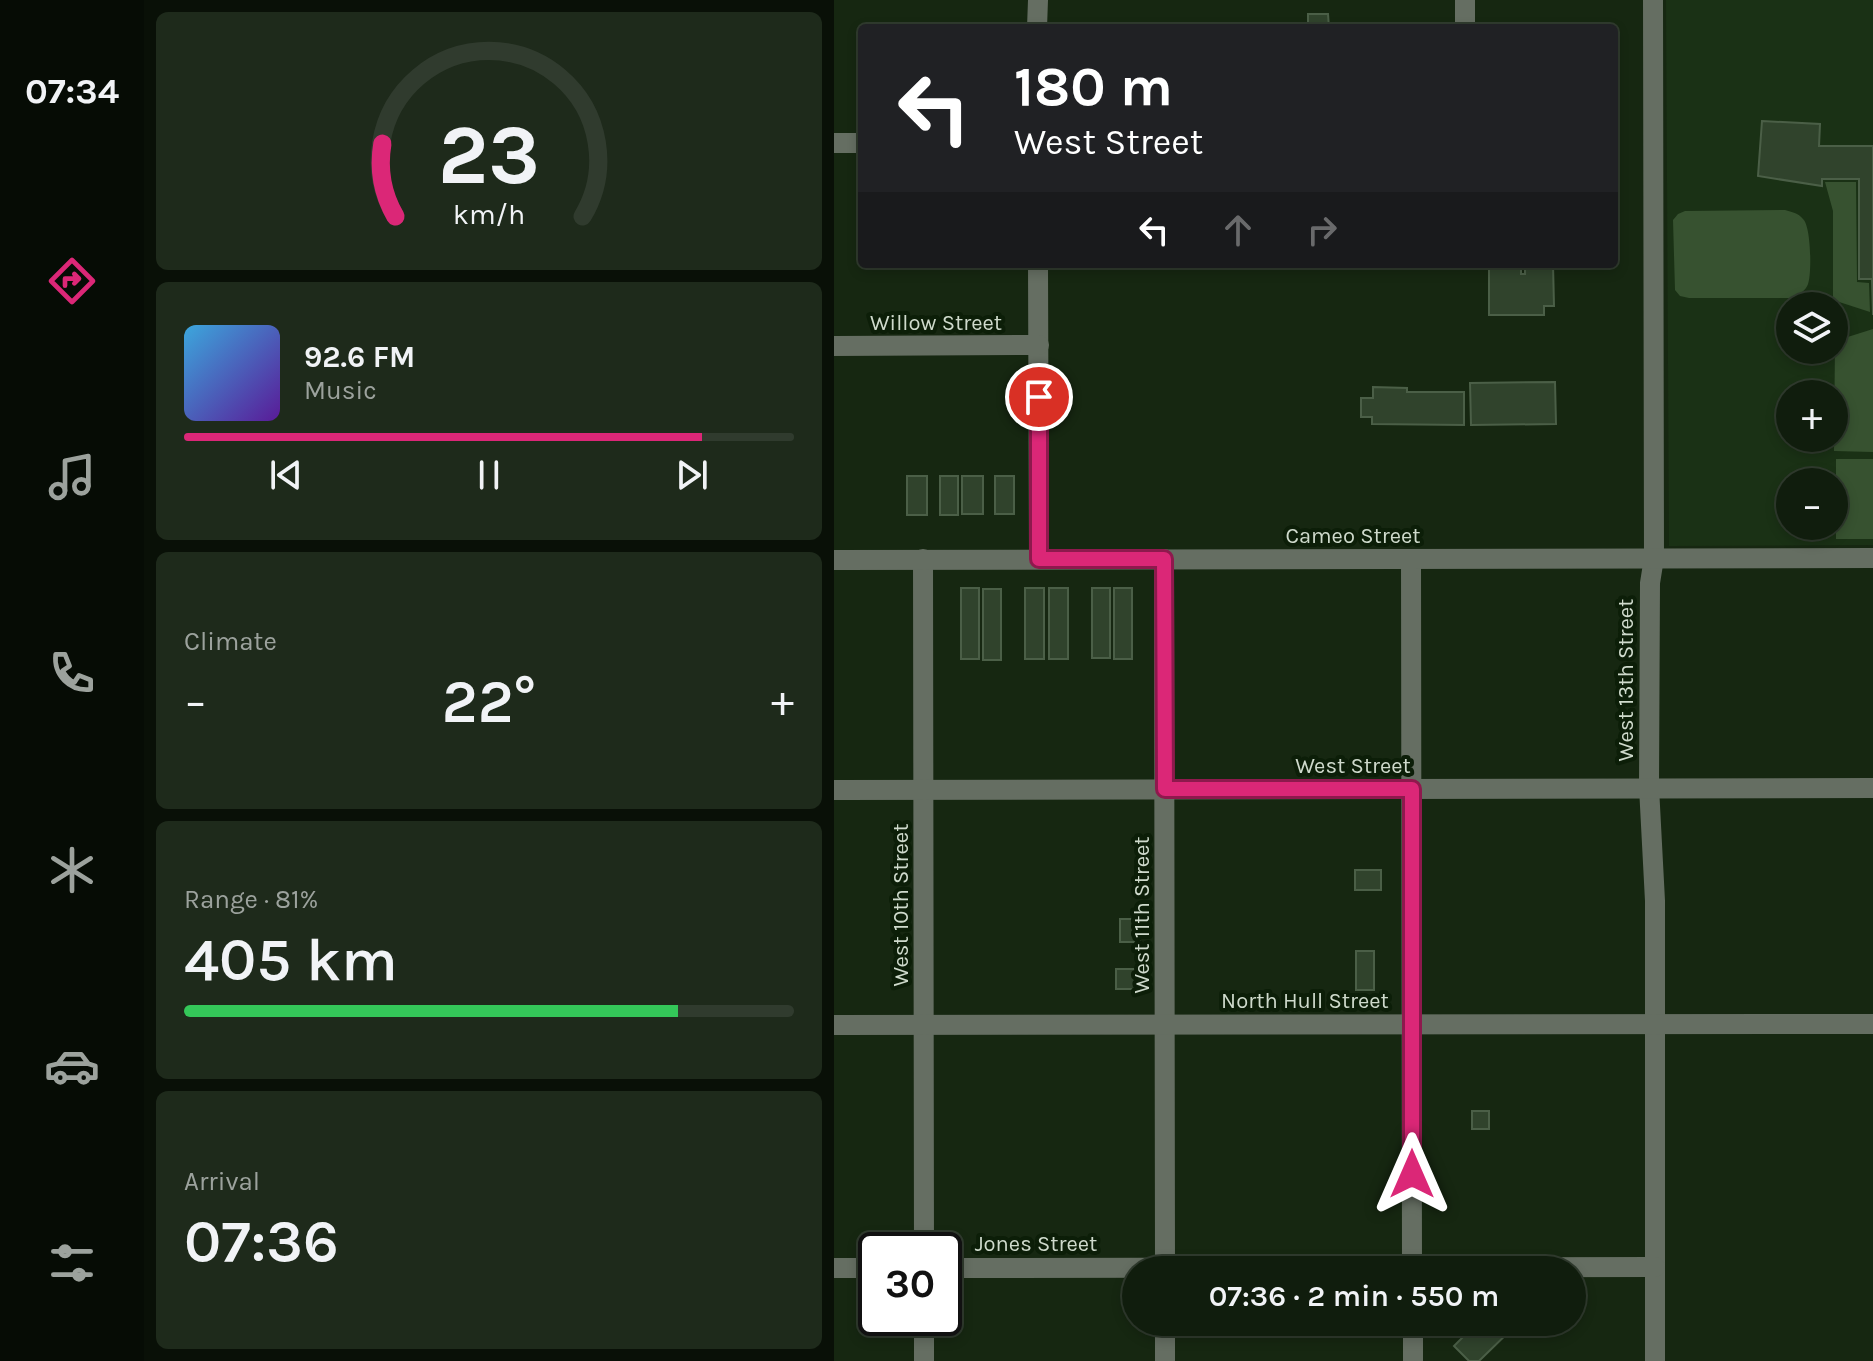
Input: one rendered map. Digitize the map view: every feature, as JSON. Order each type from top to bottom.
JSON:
[{"type":"street","points":[[1037,24],[1038,0]]},
{"type":"street","points":[[1465,0],[1465,24]]},
{"type":"street","name":"West 13th Street","points":[[1653,0],[1654,558],[1650,583],[1649,787],[1655,901],[1655,1361]]},
{"type":"street","points":[[834,143],[858,143]]},
{"type":"street","points":[[1038,268],[1039,559]]},
{"type":"street","name":"Willow Street","points":[[834,346],[1039,345]]},
{"type":"street","name":"Cameo Street","points":[[834,560],[1873,558]]},
{"type":"street","name":"West 10th Street","points":[[923,559],[924,1232]]},
{"type":"street","name":"West 11th Street","points":[[1164,559],[1165,1256]]},
{"type":"street","points":[[1411,559],[1412,1256]]},
{"type":"street","name":"West Street","points":[[834,790],[1873,788]]},
{"type":"street","name":"North Hull Street","points":[[834,1025],[1873,1024]]},
{"type":"street","name":"Jones Street","points":[[1586,1267],[1655,1267]]},
{"type":"street","points":[[834,1268],[858,1268]]},
{"type":"street","name":"Jones Street","points":[[962,1268],[1122,1269]]},
{"type":"street","points":[[924,1336],[924,1361]]},
{"type":"street","points":[[1165,1336],[1165,1361]]},
{"type":"street","points":[[1413,1336],[1413,1361]]},
{"type":"shaded area","points":[[1666,0],[1873,0],[1873,545],[1669,546]]},
{"type":"shaded area","points":[[1825,182],[1856,182],[1857,282],[1869,283],[1870,312],[1848,305],[1848,292],[1833,292],[1833,211]]},
{"type":"shaded area","points":[[1785,210],[1795,213],[1806,223],[1808,231],[1810,250],[1806,288],[1801,292],[1776,292],[1776,298],[1680,296],[1675,290],[1673,220],[1685,211]]},
{"type":"shaded area","points":[[1873,329],[1873,452],[1848,451],[1848,380],[1835,380],[1835,364],[1848,364],[1848,337]]},
{"type":"shaded area","points":[[1836,459],[1873,459],[1873,539],[1848,539],[1848,468],[1836,468]]},
{"type":"building","points":[[1308,14],[1328,14],[1329,24],[1308,24]]},
{"type":"building","points":[[1762,121],[1820,124],[1819,146],[1873,146],[1873,315],[1872,279],[1859,279],[1859,179],[1822,179],[1822,186],[1758,176]]},
{"type":"building","points":[[1489,268],[1521,268],[1521,274],[1525,274],[1525,268],[1553,268],[1554,306],[1544,306],[1544,315],[1489,315]]},
{"type":"building","points":[[1555,382],[1556,424],[1471,425],[1470,383]]},
{"type":"building","points":[[1373,387],[1407,388],[1407,392],[1464,392],[1464,425],[1372,424],[1372,417],[1361,417],[1361,398],[1373,398]]},
{"type":"building","points":[[907,476],[927,476],[927,515],[907,515]]},
{"type":"building","points":[[940,476],[958,476],[958,515],[940,515]]},
{"type":"building","points":[[962,476],[983,476],[983,514],[962,514]]},
{"type":"building","points":[[995,476],[1014,476],[1014,514],[995,514]]},
{"type":"building","points":[[961,588],[979,588],[979,659],[961,659]]},
{"type":"building","points":[[1025,588],[1044,588],[1044,659],[1025,659]]},
{"type":"building","points":[[1049,588],[1068,588],[1068,659],[1049,659]]},
{"type":"building","points":[[1092,588],[1110,588],[1110,658],[1092,658]]},
{"type":"building","points":[[1114,588],[1132,588],[1132,659],[1114,659]]},
{"type":"building","points":[[983,589],[1001,589],[1001,660],[983,660]]},
{"type":"building","points":[[1355,870],[1381,870],[1381,890],[1355,890]]},
{"type":"building","points":[[1120,919],[1140,919],[1140,942],[1120,942]]},
{"type":"building","points":[[1356,951],[1374,951],[1374,990],[1356,990]]},
{"type":"building","points":[[1116,969],[1140,969],[1140,989],[1116,989]]},
{"type":"building","points":[[1472,1111],[1489,1111],[1489,1129],[1472,1129]]},
{"type":"building","points":[[1464,1336],[1505,1336],[1479,1361],[1469,1361],[1454,1346]]},
{"type":"route","points":[[1039,397],[1039,559],[1164,559],[1165,789],[1412,789],[1412,1174]]}]
